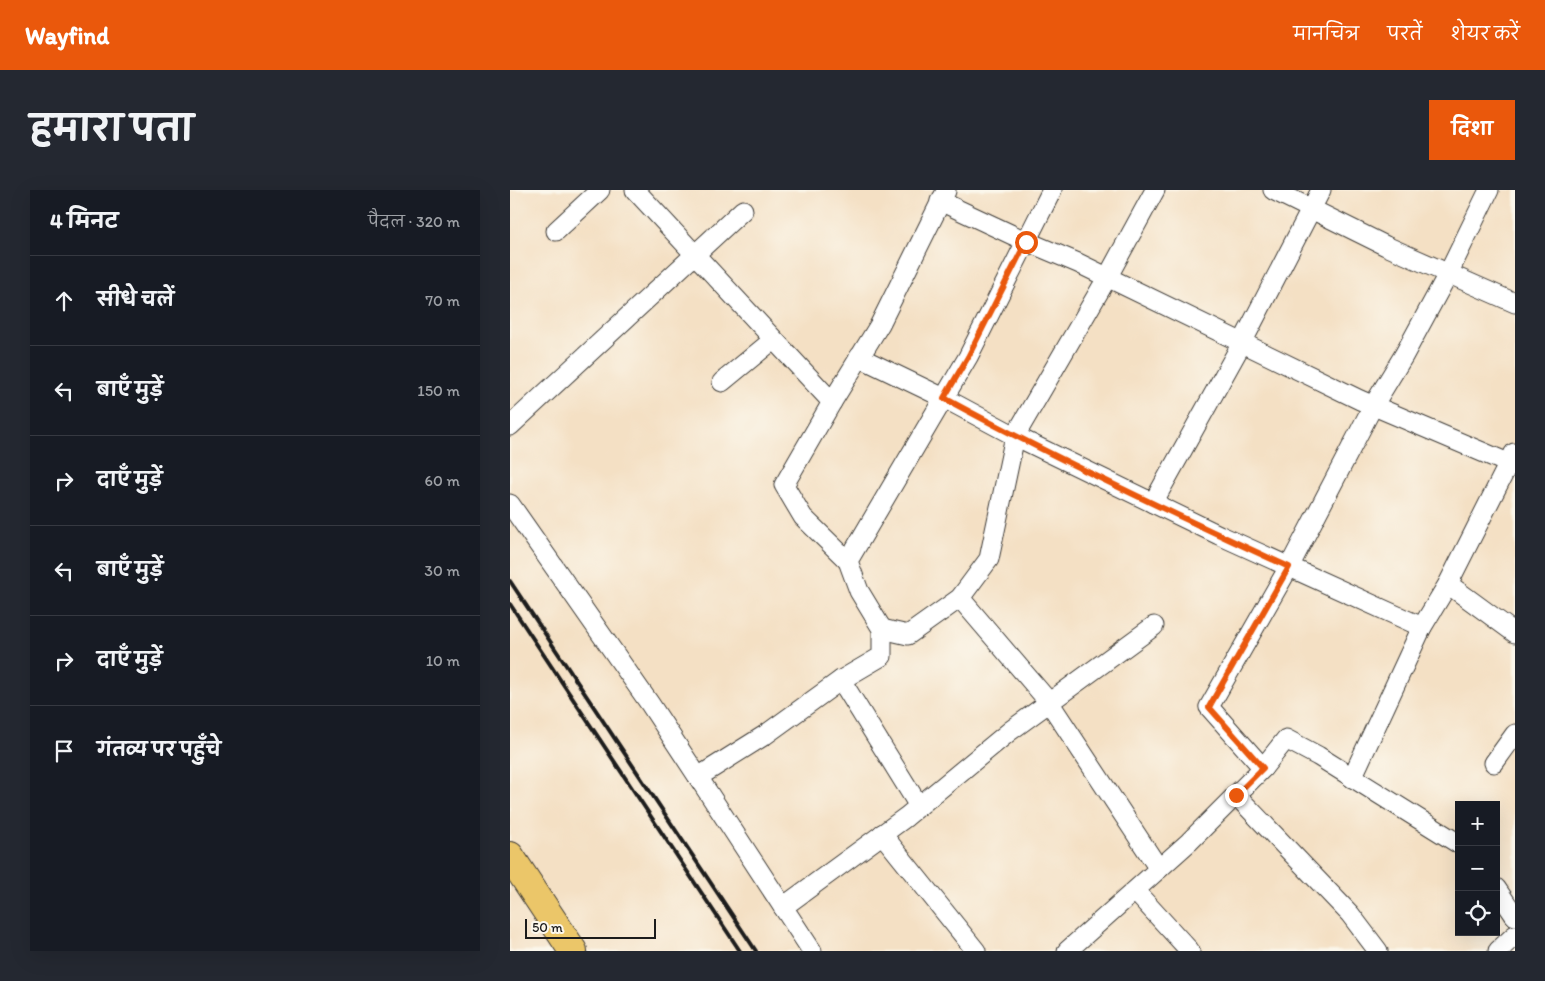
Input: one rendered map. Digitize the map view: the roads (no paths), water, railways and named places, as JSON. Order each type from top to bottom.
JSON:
[{"type":"highway","points":[[510,856],[573,951]]},
{"type":"street","points":[[556,232],[600,190]]},
{"type":"street","points":[[635,190],[832,402]]},
{"type":"street","points":[[848,562],[968,357],[1052,190]]},
{"type":"street","points":[[882,629],[908,635],[960,598],[989,559],[1015,436],[1107,278],[1155,190]]},
{"type":"street","points":[[1273,190],[1386,246],[1515,303]]},
{"type":"street","points":[[1153,503],[1242,343],[1321,190]]},
{"type":"street","points":[[1263,768],[1209,707],[1289,567],[1373,406],[1404,355],[1448,274],[1490,190]]},
{"type":"street","points":[[698,777],[765,735],[841,680],[882,656],[882,629],[859,591],[848,562],[803,517],[784,485],[880,324],[943,196],[1026,242],[1107,278],[1373,406],[1513,460],[1448,584],[1422,627],[1352,778]]},
{"type":"street","points":[[510,426],[743,210]]},
{"type":"street","points":[[722,382],[773,340]]},
{"type":"street","points":[[859,357],[1153,503],[1422,627]]},
{"type":"street","points":[[510,504],[650,704],[812,951]]},
{"type":"street","points":[[1448,584],[1515,633]]},
{"type":"street","points":[[960,598],[1049,702],[1159,869]]},
{"type":"street","points":[[783,907],[919,806],[1010,730],[1154,626]]},
{"type":"street","points":[[841,680],[919,806]]},
{"type":"street","points":[[1494,763],[1515,734]]},
{"type":"street","points":[[1067,951],[1189,842],[1263,768],[1286,739],[1455,842]]},
{"type":"street","points":[[1236,795],[1350,914],[1378,951]]},
{"type":"street","points":[[882,834],[976,951]]},
{"type":"street","points":[[1135,891],[1190,951]]},
{"type":"street","points":[[1498,891],[1515,916]]},
{"type":"street","points":[[1498,951],[1515,935]]},
{"type":"railway","points":[[510,581],[756,951]]},
{"type":"railway","points":[[510,604],[740,951]]}]
